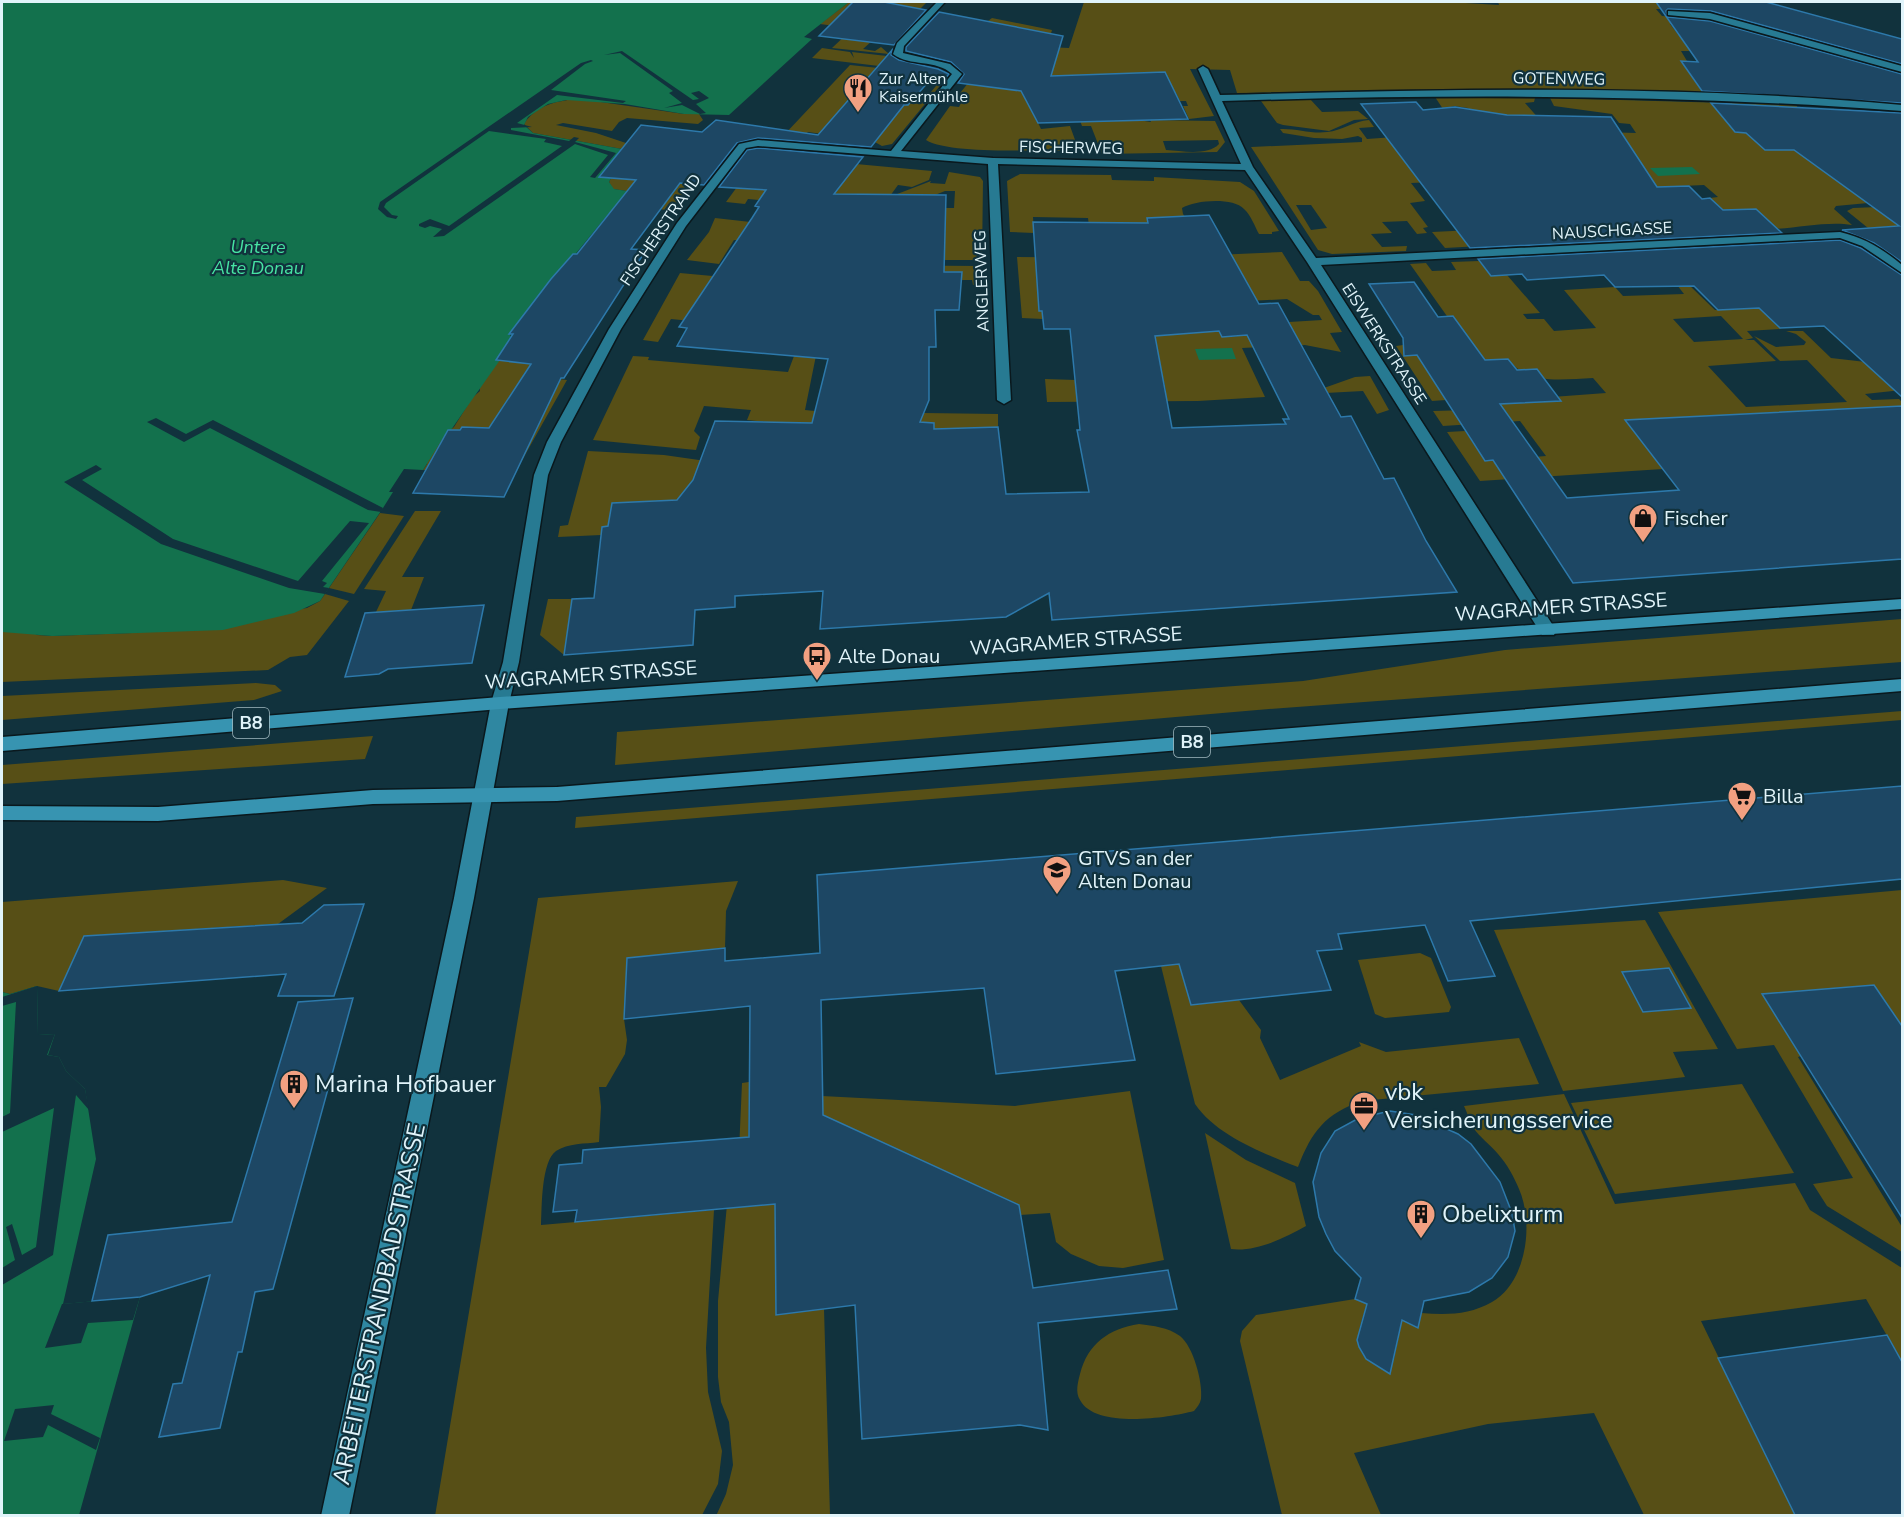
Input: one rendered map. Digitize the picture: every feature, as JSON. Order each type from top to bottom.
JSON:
[{"type":"main road","name":"WAGRAMER STRASSE","points":[[2,744],[500,704],[1902,604]]},
{"type":"main road","name":"B8","points":[[2,813],[158,814],[373,797],[569,793],[1902,686]]},
{"type":"main road","name":"ARBEITERSTRANDBADSTRASSE","points":[[335,1515],[461,909],[500,704]]},
{"type":"street","points":[[894,153],[957,74],[955,70],[946,66],[914,61],[898,54],[900,45],[940,2]]},
{"type":"street","points":[[1671,13],[1710,16],[1902,69]]},
{"type":"street","name":"EISWERKSTRASSE","points":[[1203,69],[1248,167],[1313,262],[1548,631]]},
{"type":"street","name":"GOTENWEG","points":[[1215,98],[1447,93],[1572,94],[1811,100],[1902,108]]},
{"type":"street","name":"FISCHERSTRAND","points":[[500,704],[511,662],[544,467],[554,441],[615,330],[681,225],[743,146],[758,143],[894,153]]},
{"type":"street","name":"FISCHERWEG","points":[[894,153],[993,161],[1248,167]]},
{"type":"street","name":"ANGLERWEG","points":[[993,161],[1004,400]]},
{"type":"street","name":"NAUSCHGASSE","points":[[1313,262],[1840,235],[1856,238],[1873,246],[1902,270]]},
{"type":"shaded area","points":[[849,2],[927,2],[895,34],[820,24]]},
{"type":"shaded area","points":[[1084,2],[1449,2],[1499,5],[1498,2],[1656,2],[1663,9],[1656,9],[1662,16],[1709,19],[1770,35],[1762,39],[1670,24],[1691,51],[1681,51],[1687,61],[1682,61],[1704,93],[1501,89],[1237,93],[1230,70],[1190,69],[1214,116],[1189,119],[1183,106],[1188,106],[1186,101],[1180,101],[1176,93],[1125,95],[1132,119],[1151,122],[1150,120],[1215,121],[1225,142],[1217,152],[1102,154],[1091,126],[1082,126],[1076,110],[1031,108],[1041,129],[1070,126],[1078,148],[1072,151],[974,150],[938,145],[926,140],[950,106],[959,107],[961,103],[953,102],[980,68],[933,35],[917,54],[907,52],[906,46],[922,32],[972,33],[992,18],[1052,30],[1047,47],[1069,48]],"holes":[[[1218,140],[1219,144],[1208,150],[1187,152],[1166,150],[1163,141]]]},
{"type":"shaded area","points":[[849,32],[873,40],[863,49],[875,51],[881,47],[889,54],[832,48]]},
{"type":"shaded area","points":[[822,48],[850,52],[854,58],[852,52],[887,56],[879,66],[812,58]]},
{"type":"shaded area","points":[[850,65],[888,69],[901,104],[922,103],[940,81],[930,72],[943,78],[943,82],[892,144],[882,146],[873,141],[808,132],[802,137],[784,135]]},
{"type":"shaded area","points":[[1435,97],[1535,98],[1534,102],[1525,103],[1541,121],[1568,131],[1636,133],[1630,124],[1619,123],[1612,114],[1554,106],[1550,98],[1796,105],[1805,117],[1876,143],[1902,162],[1902,177],[1874,178],[1868,203],[1836,206],[1834,209],[1852,225],[1823,224],[1773,229],[1767,219],[1756,209],[1723,210],[1710,198],[1718,197],[1704,185],[1660,187],[1586,240],[1445,248],[1432,232],[1514,228],[1457,181],[1411,183],[1425,201],[1410,203],[1428,227],[1423,228],[1427,233],[1417,234],[1407,221],[1382,222],[1392,233],[1371,234],[1382,247],[1407,246],[1406,251],[1332,254],[1318,250],[1251,147],[1362,142],[1362,138],[1358,136],[1342,139],[1314,138],[1283,133],[1280,129],[1327,132],[1369,120],[1374,127],[1359,128],[1367,139],[1490,130],[1468,108],[1454,106],[1443,109]],"holes":[[[1296,205],[1311,205],[1327,228],[1311,230]]]},
{"type":"shaded area","points":[[580,99],[684,114],[699,114],[703,120],[698,124],[627,118],[619,122],[612,131],[563,123],[556,125],[596,133],[629,144],[627,148],[622,149],[533,133],[524,124],[541,108]]},
{"type":"shaded area","points":[[1310,99],[1322,112],[1358,111],[1368,119],[1354,120],[1329,131],[1283,125],[1277,123],[1261,101]]},
{"type":"shaded area","points":[[856,164],[932,171],[929,180],[912,187],[898,185],[890,196],[945,218],[946,208],[954,208],[955,191],[945,191],[935,195],[892,196],[931,181],[930,183],[945,184],[949,172],[980,177],[983,181],[982,260],[943,260],[759,200],[748,199],[745,204],[726,202],[737,187]]},
{"type":"shaded area","points":[[1020,174],[1111,175],[1112,180],[1154,181],[1154,177],[1240,182],[1254,191],[1279,231],[1272,232],[1272,234],[1259,234],[1251,218],[1239,205],[1223,201],[1188,205],[1182,208],[1183,214],[1215,255],[1282,252],[1300,281],[1309,281],[1318,291],[1342,332],[1330,333],[1341,352],[1305,345],[1242,348],[1265,397],[1198,401],[1047,402],[1045,379],[1076,380],[1166,391],[1158,354],[1073,353],[1092,345],[1041,306],[1043,319],[1022,318],[1017,257],[1140,258],[1091,242],[1088,218],[1033,217],[1034,233],[1010,232],[1007,181]],"holes":[[[1287,299],[1313,315],[1319,315],[1322,320],[1289,322],[1294,333],[1222,337],[1215,324],[1249,301]]]},
{"type":"shaded area","points":[[611,178],[694,184],[674,211],[659,209],[651,217],[608,213],[626,191],[613,189],[609,182]]},
{"type":"shaded area","points":[[1902,206],[1902,226],[1868,228],[1847,211],[1853,208]]},
{"type":"shaded area","points":[[715,218],[846,233],[836,265],[982,266],[981,285],[973,285],[972,280],[961,280],[961,272],[925,271],[825,311],[805,410],[815,411],[933,463],[934,424],[920,422],[924,413],[998,414],[998,427],[983,428],[985,444],[1000,444],[1002,477],[754,467],[767,422],[747,420],[751,410],[704,406],[694,431],[700,437],[696,450],[593,440],[633,356],[649,357],[648,360],[788,372],[794,356],[691,321],[671,319],[658,342],[643,340],[680,273],[767,281],[788,246],[734,240],[719,264],[687,260],[709,232]]},
{"type":"shaded area","points":[[1479,261],[1491,276],[1507,275],[1540,313],[1523,314],[1527,319],[1544,319],[1554,331],[1596,328],[1564,290],[1615,287],[1623,296],[1684,294],[1677,285],[1689,285],[1715,310],[1775,307],[1791,320],[1773,322],[1781,329],[1747,331],[1753,338],[1745,340],[1754,340],[1776,361],[1708,366],[1746,407],[1847,402],[1807,360],[1780,361],[1754,336],[1776,347],[1804,345],[1806,342],[1796,334],[1786,331],[1803,331],[1831,358],[1892,365],[1902,374],[1902,390],[1865,394],[1872,400],[1899,399],[1902,402],[1902,450],[1886,451],[1844,409],[1626,420],[1663,469],[1480,481],[1447,432],[1465,431],[1485,461],[1546,456],[1520,421],[1443,426],[1433,411],[1471,410],[1468,406],[1554,401],[1552,397],[1606,393],[1593,378],[1558,380],[1536,377],[1516,368],[1508,359],[1437,363],[1460,399],[1432,401],[1396,346],[1403,345],[1410,356],[1478,352],[1449,319],[1410,264],[1426,263],[1432,271],[1456,270],[1451,262]],"holes":[[[1721,316],[1743,339],[1694,342],[1673,319]]]},
{"type":"shaded area","points":[[509,340],[546,341],[523,375],[567,380],[516,471],[496,470],[484,496],[458,495],[471,472],[423,470],[427,464],[425,449],[454,427],[472,398],[480,391],[479,382]],"holes":[[[462,427],[515,429],[442,443]]]},
{"type":"shaded area","points":[[1370,376],[1389,410],[1377,414],[1363,391],[1307,394],[1355,377]]},
{"type":"shaded area","points":[[588,451],[664,455],[706,461],[700,534],[673,500],[613,503],[608,526],[602,527],[601,535],[558,537],[560,526],[568,525]]},
{"type":"shaded area","points":[[415,511],[441,511],[402,577],[424,577],[411,610],[376,612],[386,591],[364,589]]},
{"type":"shaded area","points":[[380,513],[404,516],[354,594],[329,588]]},
{"type":"shaded area","points":[[325,594],[349,601],[307,655],[290,657],[268,670],[2,682],[2,608],[37,635],[132,633],[307,608],[320,601]]},
{"type":"shaded area","points":[[548,599],[572,599],[564,655],[540,635]]},
{"type":"shaded area","points":[[1902,619],[1902,662],[1269,709],[615,765],[617,732],[1303,681],[1505,650]]},
{"type":"shaded area","points":[[256,683],[275,685],[282,691],[254,700],[2,720],[2,696]]},
{"type":"shaded area","points":[[1902,711],[1902,720],[575,828],[576,817]]},
{"type":"shaded area","points":[[373,736],[365,759],[2,784],[2,765]]},
{"type":"shaded area","points":[[283,880],[327,888],[278,924],[84,936],[59,991],[37,986],[10,994],[2,992],[2,902]]},
{"type":"shaded area","points":[[738,881],[726,911],[725,948],[627,959],[625,1054],[606,1087],[599,1087],[601,1107],[599,1142],[566,1146],[556,1151],[551,1157],[543,1185],[541,1225],[714,1210],[706,1348],[708,1392],[722,1451],[718,1484],[702,1515],[435,1516],[538,898]]},
{"type":"shaded area","points":[[1902,890],[1902,1029],[1792,1040],[1801,1056],[1798,1057],[1902,1227],[1902,1252],[1827,1206],[1813,1184],[1853,1178],[1774,1045],[1737,1049],[1658,912]]},
{"type":"shaded area","points":[[1645,920],[1718,1049],[1673,1052],[1685,1077],[1563,1091],[1494,930]]},
{"type":"shaded area","points":[[1420,953],[1431,958],[1451,1007],[1449,1012],[1385,1018],[1375,1014],[1358,960]]},
{"type":"shaded area","points":[[1180,964],[1191,1005],[1239,1000],[1261,1030],[1260,1038],[1280,1080],[1361,1046],[1359,1042],[1386,1052],[1519,1038],[1539,1084],[1362,1101],[1338,1112],[1321,1125],[1309,1143],[1298,1167],[1228,1134],[1204,1115],[1195,1104],[1161,966]]},
{"type":"shaded area","points":[[749,1082],[748,1196],[775,1194],[776,1315],[824,1309],[830,1515],[716,1516],[726,1494],[733,1465],[729,1422],[721,1402],[718,1377],[718,1301],[729,1183],[739,1151],[742,1083]]},
{"type":"shaded area","points":[[1742,1084],[1794,1173],[1615,1194],[1571,1103]]},
{"type":"shaded area","points":[[1130,1091],[1164,1260],[1123,1268],[1099,1266],[1071,1254],[1056,1242],[1050,1213],[1020,1215],[824,1256],[822,1096],[1015,1106]]},
{"type":"shaded area","points":[[1564,1094],[1615,1204],[1795,1183],[1810,1210],[1902,1268],[1902,1362],[1866,1299],[1701,1321],[1795,1515],[1644,1515],[1594,1413],[1488,1424],[1354,1453],[1381,1515],[1282,1515],[1240,1341],[1242,1331],[1256,1315],[1355,1299],[1367,1304],[1359,1332],[1359,1346],[1362,1352],[1366,1359],[1390,1363],[1394,1359],[1402,1320],[1418,1327],[1421,1313],[1458,1313],[1492,1302],[1504,1293],[1520,1266],[1526,1234],[1524,1203],[1513,1175],[1476,1131],[1464,1106]]},
{"type":"shaded area","points":[[1205,1133],[1246,1160],[1295,1183],[1306,1226],[1260,1246],[1231,1249]]},
{"type":"shaded area","points":[[1139,1324],[1160,1327],[1180,1336],[1185,1341],[1196,1365],[1200,1383],[1201,1401],[1194,1411],[1150,1418],[1116,1418],[1100,1415],[1088,1409],[1078,1397],[1080,1374],[1094,1346],[1109,1334]]},
{"type":"water","name":"Untere Alte Donau","points":[[2,2],[849,2],[804,37],[812,39],[729,115],[684,114],[625,104],[566,100],[548,104],[528,117],[524,125],[533,133],[622,149],[600,176],[611,178],[609,182],[614,189],[627,191],[510,334],[512,343],[451,430],[448,430],[423,470],[404,469],[389,492],[393,492],[383,508],[320,601],[294,613],[223,630],[52,636],[2,632]]},
{"type":"water","points":[[1692,167],[1700,174],[1658,176],[1650,168]]},
{"type":"water","points":[[1232,348],[1236,359],[1199,360],[1195,349]]},
{"type":"water","points":[[37,986],[38,1035],[55,1034],[48,1055],[59,1057],[66,1071],[85,1089],[96,1159],[63,1304],[140,1297],[79,1515],[2,1516],[2,992],[10,994]]},
{"type":"pier","points":[[622,51],[693,100],[699,99],[691,93],[699,91],[709,98],[696,104],[706,113],[700,114],[682,105],[664,108],[682,103],[669,93],[673,91],[620,53],[604,55]]},
{"type":"pier","points":[[593,61],[585,64],[551,90],[626,101],[623,103],[557,95],[517,123],[532,127],[511,128],[511,130],[569,141],[574,137],[579,138],[575,142],[616,153],[595,178],[590,177],[608,155],[575,144],[444,236],[433,237],[442,229],[430,226],[425,228],[419,224],[430,219],[449,226],[562,146],[544,142],[546,139],[489,131],[386,203],[384,207],[392,215],[398,216],[396,219],[387,217],[378,209],[380,202],[581,63]]},
{"type":"pier","points":[[156,418],[186,434],[213,420],[383,508],[381,512],[368,510],[210,428],[184,442],[147,422]]},
{"type":"pier","points":[[96,465],[102,469],[82,480],[173,539],[298,581],[350,521],[369,523],[322,581],[327,583],[323,587],[329,588],[325,594],[289,588],[161,544],[64,482]]},
{"type":"pier","points":[[37,986],[38,1035],[55,1034],[47,1055],[59,1057],[66,1071],[85,1089],[89,1110],[76,1095],[53,1255],[2,1285],[2,1268],[15,1260],[6,1227],[12,1224],[22,1255],[36,1247],[54,1108],[2,1132],[2,1117],[10,1113],[16,1002],[2,1006],[2,997]]},
{"type":"pier","points":[[140,1297],[133,1320],[88,1323],[81,1343],[45,1348],[62,1304]]},
{"type":"pier","points":[[54,1405],[51,1414],[100,1438],[96,1450],[48,1425],[43,1437],[4,1441],[15,1409]]},
{"type":"building","points":[[853,2],[884,2],[926,10],[894,45],[819,36]]},
{"type":"building","points":[[1656,2],[1766,2],[1902,39],[1902,64],[1711,11],[1668,9],[1666,11],[1668,17],[1710,21],[1902,74],[1902,103],[1702,91],[1681,61],[1698,62]]},
{"type":"building","points":[[939,12],[1063,36],[1051,76],[1165,72],[1188,119],[1038,123],[1021,91],[958,83],[964,74],[951,62],[906,51],[906,47]]},
{"type":"building","points":[[892,50],[891,55],[899,60],[938,69],[949,74],[943,81],[930,80],[908,105],[904,105],[871,147],[758,138],[737,143],[704,185],[680,183],[631,249],[646,250],[564,378],[561,378],[504,497],[413,493],[448,430],[460,430],[462,427],[489,428],[531,364],[496,360],[513,334],[509,334],[551,279],[573,254],[577,254],[636,180],[599,177],[641,125],[702,132],[716,120],[818,135]]},
{"type":"building","points":[[1416,102],[1423,110],[1455,107],[1507,115],[1611,117],[1657,187],[1689,186],[1702,199],[1710,198],[1723,210],[1756,209],[1782,233],[1470,248],[1361,104]]},
{"type":"building","points":[[1711,103],[1902,113],[1902,262],[1874,243],[1842,230],[1899,226],[1794,150],[1765,150],[1746,133],[1735,132]]},
{"type":"building","points":[[758,148],[863,157],[834,194],[946,195],[944,272],[962,272],[959,310],[935,310],[936,347],[929,347],[929,400],[920,422],[934,423],[934,429],[998,427],[1006,494],[1089,492],[1077,430],[1080,430],[1070,329],[1044,329],[1042,311],[1039,311],[1033,222],[1148,223],[1147,218],[1209,215],[1259,304],[1278,303],[1341,417],[1351,416],[1384,479],[1394,478],[1426,541],[1457,592],[1052,620],[1049,593],[1006,617],[820,629],[823,591],[735,596],[735,607],[695,610],[693,645],[564,655],[572,599],[594,598],[602,527],[608,526],[612,503],[677,500],[693,480],[715,421],[812,423],[828,359],[677,346],[687,328],[679,327],[759,207],[755,206],[766,190],[719,187],[747,150]],"holes":[[[1219,331],[1222,337],[1247,335],[1289,419],[1283,419],[1286,424],[1172,428],[1155,336]]]},
{"type":"building","points":[[1840,240],[1861,248],[1902,275],[1902,397],[1824,326],[1780,328],[1759,308],[1718,310],[1694,286],[1615,287],[1604,275],[1527,280],[1522,274],[1491,276],[1478,259]]},
{"type":"building","points":[[1414,282],[1438,317],[1453,316],[1485,360],[1508,359],[1517,370],[1537,369],[1561,401],[1500,404],[1567,498],[1679,490],[1625,420],[1902,406],[1902,559],[1573,583],[1493,460],[1485,461],[1417,355],[1404,356],[1403,338],[1369,284]]},
{"type":"building","points":[[484,605],[472,663],[388,669],[379,674],[345,677],[365,613]]},
{"type":"building","points":[[1902,786],[1902,879],[1470,921],[1495,976],[1448,981],[1425,925],[1338,934],[1342,949],[1317,951],[1331,990],[1191,1005],[1179,964],[1115,971],[1135,1060],[996,1074],[984,988],[821,1000],[823,1115],[1019,1205],[1033,1288],[1168,1270],[1177,1309],[1038,1323],[1048,1430],[1020,1425],[862,1439],[855,1305],[776,1315],[775,1204],[575,1222],[577,1210],[553,1212],[559,1165],[582,1163],[583,1150],[749,1137],[750,1006],[624,1019],[627,958],[725,948],[725,961],[820,953],[817,875]]},
{"type":"building","points":[[364,904],[334,996],[278,996],[286,974],[59,991],[84,936],[302,923],[324,905]]},
{"type":"building","points":[[1669,968],[1691,1008],[1643,1012],[1622,972]]},
{"type":"building","points":[[1874,985],[1902,1026],[1902,1218],[1762,994]]},
{"type":"building","name":"Marina Hofbauer","points":[[353,998],[273,1289],[255,1292],[242,1352],[238,1352],[220,1428],[159,1437],[173,1384],[182,1383],[210,1275],[140,1297],[92,1301],[108,1235],[232,1222],[298,1002]]},
{"type":"building","name":"Obelixturm","points":[[1390,1111],[1416,1115],[1458,1134],[1471,1144],[1500,1182],[1512,1213],[1515,1231],[1508,1257],[1492,1278],[1469,1292],[1424,1301],[1418,1328],[1402,1320],[1390,1374],[1366,1359],[1359,1347],[1357,1340],[1367,1304],[1355,1299],[1361,1278],[1335,1251],[1326,1234],[1319,1217],[1313,1182],[1321,1153],[1335,1131],[1359,1118]]},
{"type":"building","points":[[1887,1335],[1902,1362],[1902,1515],[1795,1515],[1718,1358]]},
{"type":"place","name":"Zur Alten Kaisermühle","points":[[858,114]]},
{"type":"place","name":"Fischer","points":[[1643,544]]},
{"type":"place","name":"Alte Donau","points":[[817,682]]},
{"type":"place","name":"Billa","points":[[1742,822]]},
{"type":"place","name":"GTVS an der Alten Donau","points":[[1057,896]]},
{"type":"place","name":"Marina Hofbauer","points":[[294,1110]]},
{"type":"place","name":"vbk Versicherungsservice","points":[[1364,1132]]},
{"type":"place","name":"Obelixturm","points":[[1421,1240]]}]
